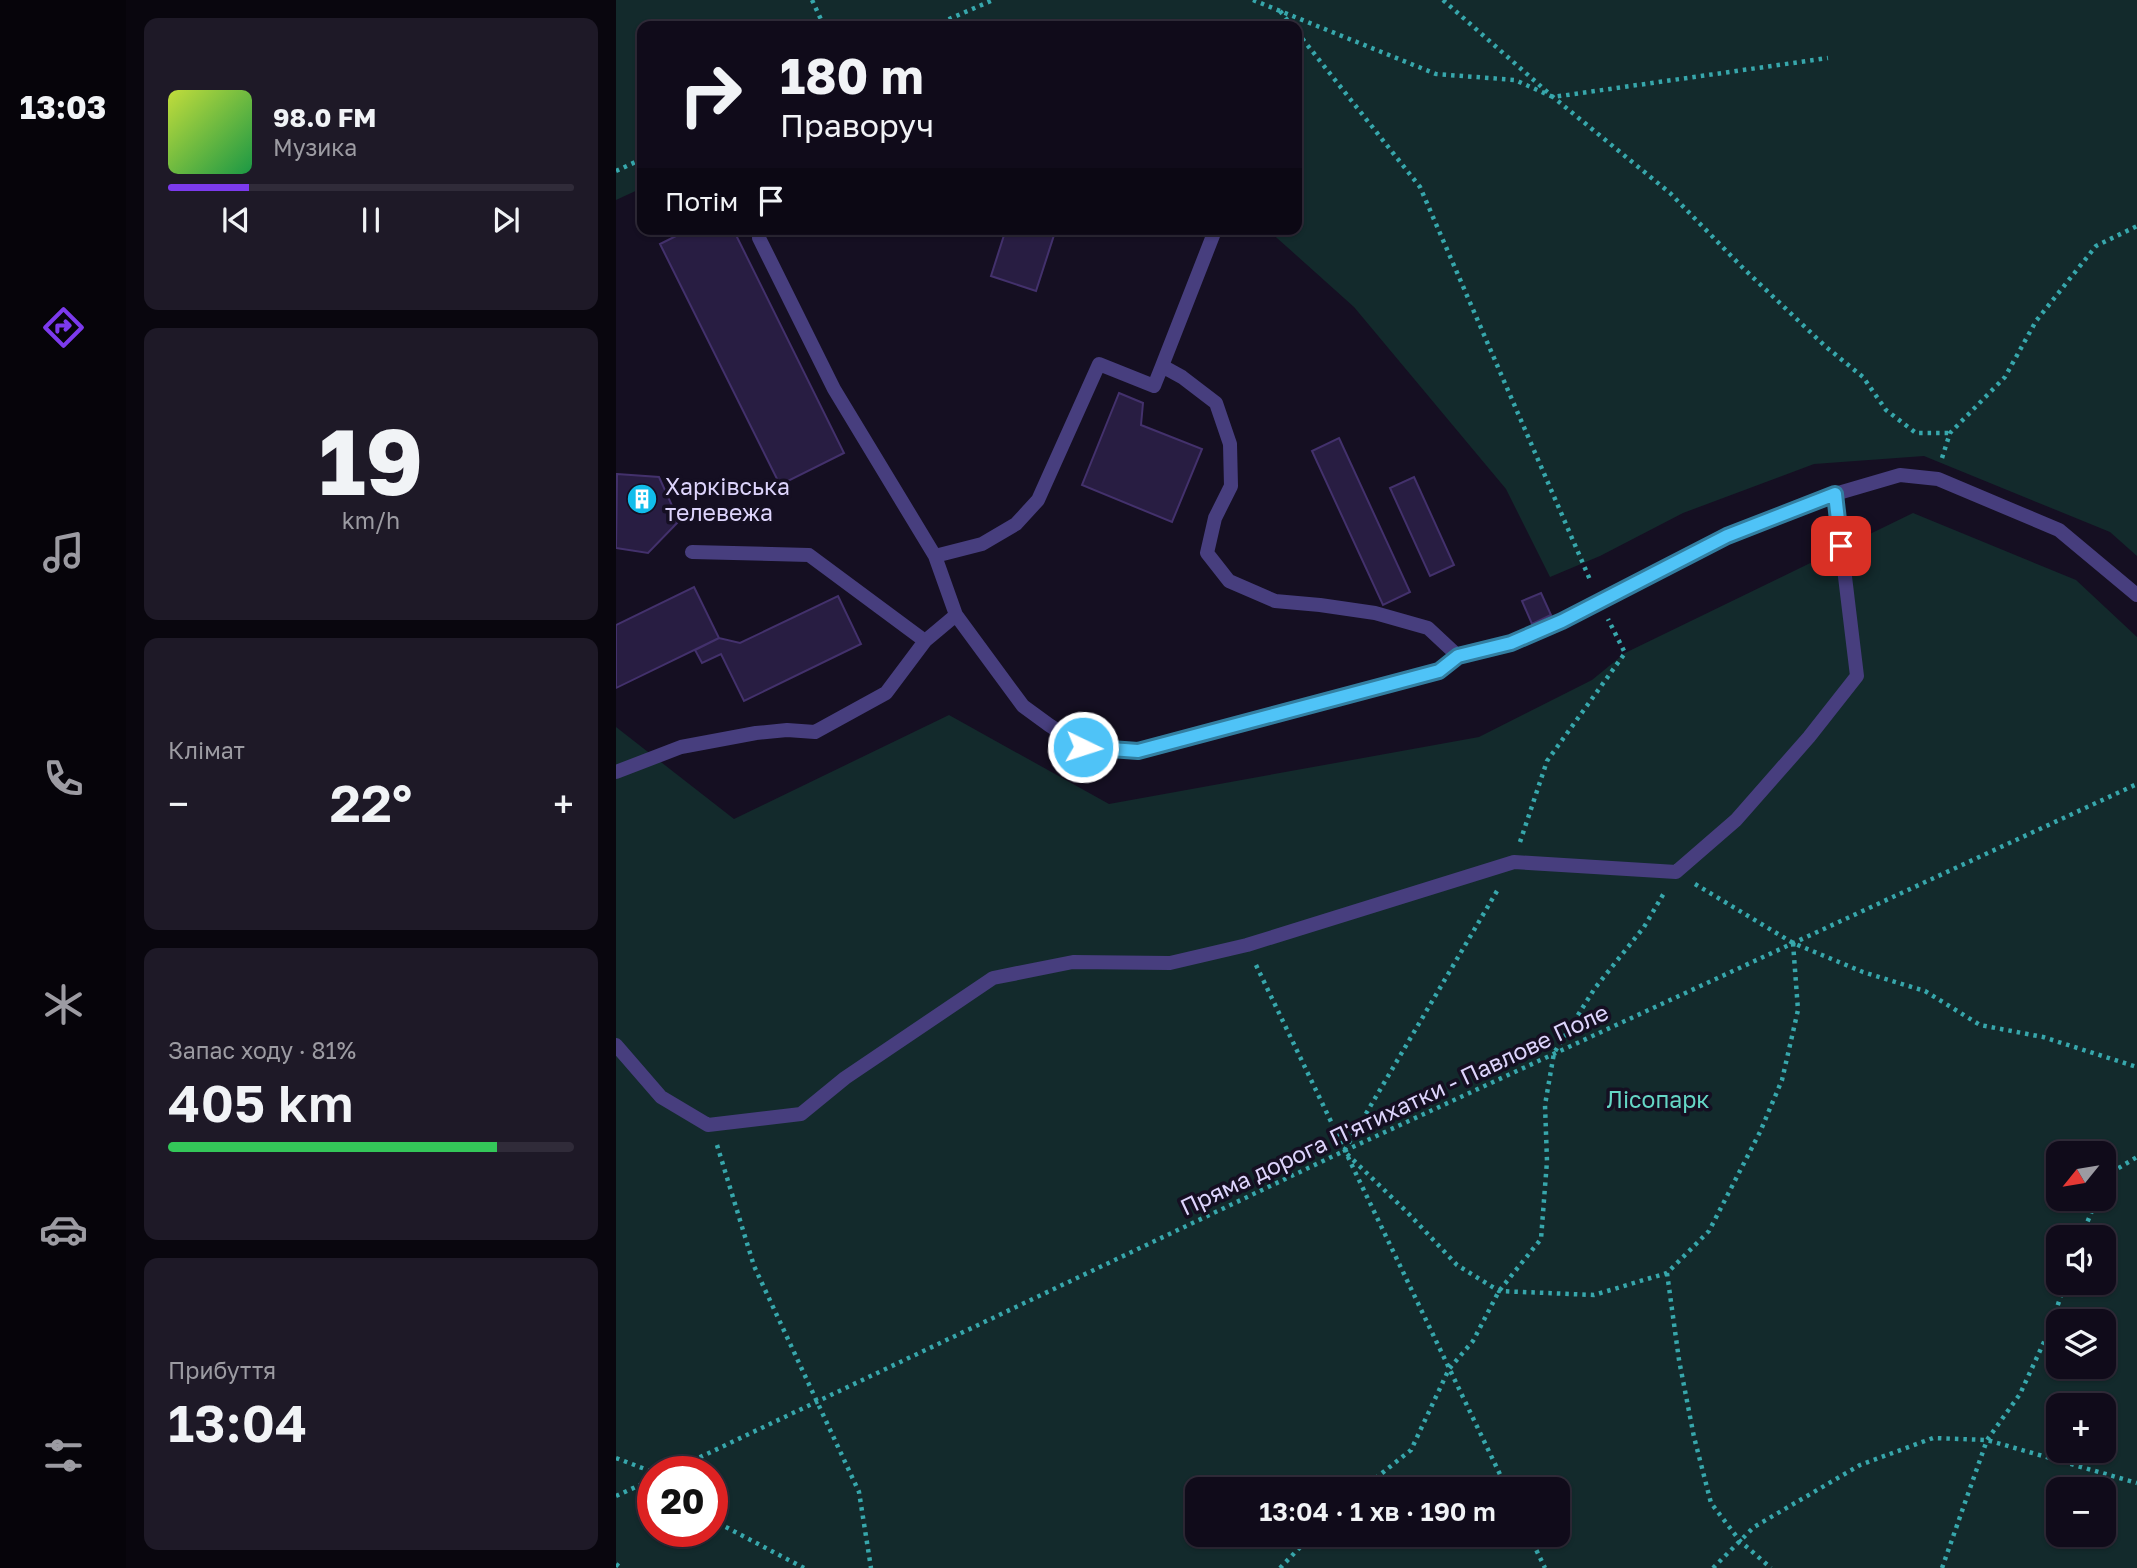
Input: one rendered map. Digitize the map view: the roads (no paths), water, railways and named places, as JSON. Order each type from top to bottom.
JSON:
[{"type":"lane","points":[[935,556],[982,544],[1016,524],[1038,500],[1099,364],[1154,386],[1213,235]]},
{"type":"lane","points":[[759,238],[834,389],[935,556],[956,615],[1023,706],[1083,747],[1138,751],[1439,671],[1458,656],[1511,643],[1600,602],[1727,536],[1835,494],[1900,475],[1938,479],[2059,530],[2137,596]]},
{"type":"lane","points":[[1162,366],[1182,377],[1216,403],[1230,444],[1231,486],[1215,518],[1207,553],[1229,581],[1275,601],[1375,613],[1428,628],[1458,656]]},
{"type":"lane","points":[[616,1045],[661,1097],[708,1125],[801,1114],[845,1078],[993,978],[1073,961],[1170,963],[1247,945],[1514,862],[1676,872],[1736,820],[1809,737],[1857,677],[1835,494]]},
{"type":"lane","points":[[692,552],[809,555],[925,641]]},
{"type":"lane","points":[[616,772],[681,747],[756,733],[787,730],[815,732],[886,693],[925,641],[956,615]]},
{"type":"place","name":"Харківська телевежа","points":[[642,499]]},
{"type":"park label","name":"Лісопарк","points":[[1658,1099]]}]
